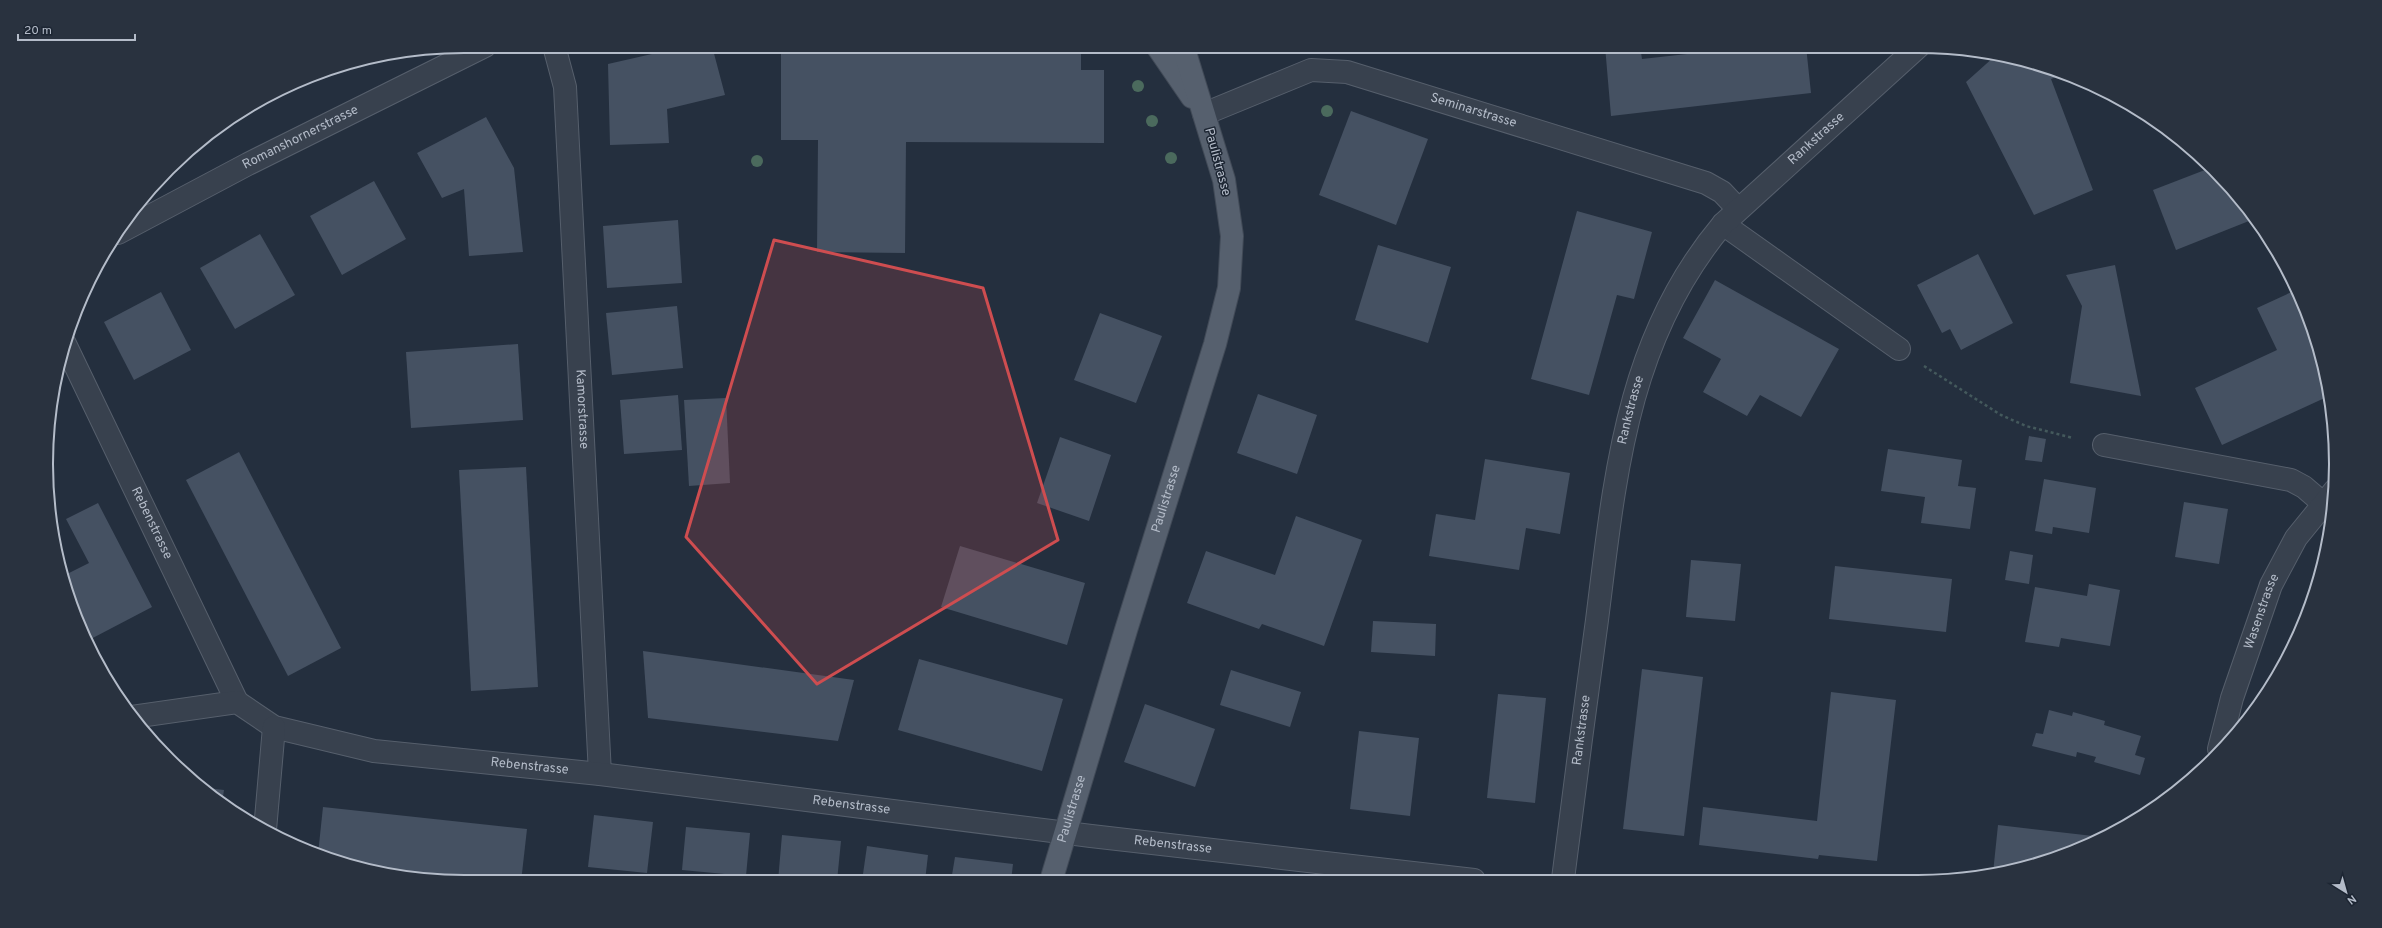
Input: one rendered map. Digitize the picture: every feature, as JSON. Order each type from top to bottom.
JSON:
[{"type":"main road","name":"Paulistrasse","points":[[1162,53],[1204,114]]},
{"type":"main road","name":"Paulistrasse","points":[[1053,875],[1126,630],[1216,344],[1229,288],[1232,236],[1224,180],[1186,53]]},
{"type":"street","name":"Romanshornerstrasse","points":[[128,228],[248,164],[471,53]]},
{"type":"street","name":"Kamorstrasse","points":[[556,53],[565,87],[600,774]]},
{"type":"street","name":"Rankstrasse","points":[[1564,875],[1612,499],[1626,423],[1643,363],[1674,294],[1704,246],[1730,216],[1911,53]]},
{"type":"street","name":"Seminarstrasse","points":[[1204,114],[1311,70],[1347,72],[1706,183],[1722,192],[1730,216],[1899,349]]},
{"type":"street","name":"Rebenstrasse","points":[[69,352],[237,702],[274,727],[374,751],[600,774],[1066,832],[1432,875]]},
{"type":"street","points":[[2104,445],[2291,480],[2327,500]]},
{"type":"street","name":"Wasenstrasse","points":[[2221,742],[2232,698],[2271,585],[2296,538],[2326,506]]},
{"type":"street","points":[[140,716],[237,702]]},
{"type":"street","points":[[266,824],[274,727]]},
{"type":"path","points":[[1899,349],[2000,415],[2026,426],[2104,445]]},
{"type":"highlighted area","points":[[774,240],[983,288],[1058,540],[817,684],[686,537]]},
{"type":"building","points":[[656,53],[714,53],[725,95],[667,109],[669,143],[610,145],[608,64]]},
{"type":"building","points":[[781,53],[1081,53],[1081,70],[1104,70],[1104,143],[906,142],[905,253],[817,252],[818,140],[781,140]]},
{"type":"building","points":[[1606,53],[1641,53],[1642,59],[1696,53],[1807,53],[1811,93],[1611,116]]},
{"type":"building","points":[[1991,60],[2024,67],[2056,77],[2051,79],[2093,190],[2034,215],[1966,82]]},
{"type":"building","points":[[1351,111],[1428,139],[1396,225],[1319,195]]},
{"type":"building","points":[[486,117],[514,168],[523,252],[469,256],[464,189],[442,198],[417,153]]},
{"type":"building","points":[[2205,170],[2227,193],[2249,221],[2176,250],[2153,190]]},
{"type":"building","points":[[374,181],[406,239],[342,275],[310,216]]},
{"type":"building","points":[[1577,211],[1652,232],[1634,299],[1617,295],[1589,395],[1531,379]]},
{"type":"building","points":[[678,220],[682,283],[607,288],[603,226]]},
{"type":"building","points":[[260,234],[295,295],[235,329],[200,268]]},
{"type":"building","points":[[1378,245],[1451,267],[1428,343],[1355,320]]},
{"type":"building","points":[[1978,254],[2013,323],[1961,350],[1950,329],[1942,333],[1917,285]]},
{"type":"building","points":[[2115,265],[2141,396],[2070,383],[2082,306],[2066,275]]},
{"type":"building","points":[[1715,280],[1839,349],[1801,417],[1760,395],[1747,416],[1703,392],[1721,359],[1683,338]]},
{"type":"building","points":[[161,292],[191,350],[134,380],[104,322]]},
{"type":"building","points":[[2291,292],[2307,332],[2315,358],[2323,399],[2222,445],[2195,388],[2277,350],[2257,308]]},
{"type":"building","points":[[677,306],[683,368],[612,375],[606,313]]},
{"type":"building","points":[[1100,313],[1162,336],[1136,403],[1074,380]]},
{"type":"building","points":[[518,344],[523,420],[411,428],[406,352]]},
{"type":"building","points":[[1258,394],[1317,415],[1297,474],[1237,453]]},
{"type":"building","points":[[678,395],[682,450],[624,454],[620,400]]},
{"type":"building","points":[[726,398],[730,483],[689,486],[684,400]]},
{"type":"building","points":[[2029,436],[2046,439],[2042,462],[2025,460]]},
{"type":"building","points":[[1060,437],[1111,455],[1089,521],[1037,503]]},
{"type":"building","points":[[1888,449],[1962,460],[1958,486],[1976,488],[1970,529],[1921,523],[1925,497],[1881,491]]},
{"type":"building","points":[[239,452],[341,648],[288,676],[186,480]]},
{"type":"building","points":[[1485,459],[1570,473],[1560,534],[1526,528],[1519,570],[1429,556],[1436,514],[1475,520]]},
{"type":"building","points":[[526,467],[538,687],[471,691],[459,470]]},
{"type":"building","points":[[2044,479],[2096,488],[2089,533],[2053,527],[2052,534],[2035,531]]},
{"type":"building","points":[[2184,502],[2228,509],[2219,564],[2175,557]]},
{"type":"building","points":[[98,503],[152,607],[92,639],[84,621],[68,573],[89,563],[66,519]]},
{"type":"building","points":[[1296,516],[1362,540],[1324,646],[1262,624],[1259,629],[1187,603],[1206,551],[1275,575]]},
{"type":"building","points":[[960,546],[1085,583],[1067,645],[941,607]]},
{"type":"building","points":[[2010,551],[2033,555],[2029,584],[2005,580]]},
{"type":"building","points":[[1691,560],[1741,564],[1735,621],[1686,617]]},
{"type":"building","points":[[1835,566],[1952,579],[1946,632],[1829,619]]},
{"type":"building","points":[[2089,584],[2120,590],[2110,646],[2061,638],[2059,647],[2025,642],[2035,587],[2087,596]]},
{"type":"building","points":[[1373,621],[1436,624],[1435,656],[1371,652]]},
{"type":"building","points":[[643,651],[854,680],[838,741],[648,718]]},
{"type":"building","points":[[919,659],[1063,699],[1042,771],[898,730]]},
{"type":"building","points":[[1642,669],[1703,677],[1684,836],[1623,829]]},
{"type":"building","points":[[1231,670],[1301,692],[1290,727],[1220,705]]},
{"type":"building","points":[[1831,692],[1896,700],[1877,861],[1819,855],[1818,859],[1699,845],[1703,807],[1817,821]]},
{"type":"building","points":[[1498,694],[1546,698],[1535,803],[1487,798]]},
{"type":"building","points":[[1145,704],[1215,729],[1195,787],[1124,762]]},
{"type":"building","points":[[2049,710],[2072,716],[2073,712],[2105,721],[2104,725],[2141,736],[2135,755],[2145,758],[2140,775],[2094,762],[2096,757],[2077,752],[2076,757],[2032,746],[2036,733],[2043,734]]},
{"type":"building","points":[[1359,731],[1419,738],[1410,816],[1350,809]]},
{"type":"building","points":[[212,789],[224,790],[223,797]]},
{"type":"building","points":[[323,807],[527,829],[522,875],[464,875],[410,871],[358,861],[319,848]]},
{"type":"building","points":[[594,815],[653,822],[647,873],[588,867]]},
{"type":"building","points":[[1998,825],[2093,836],[2050,853],[1994,868]]},
{"type":"building","points":[[686,827],[750,833],[746,875],[682,870]]},
{"type":"building","points":[[782,835],[841,841],[838,875],[779,875]]},
{"type":"building","points":[[867,846],[928,855],[926,875],[863,875]]},
{"type":"building","points":[[955,857],[1013,864],[1012,875],[952,875]]}]
